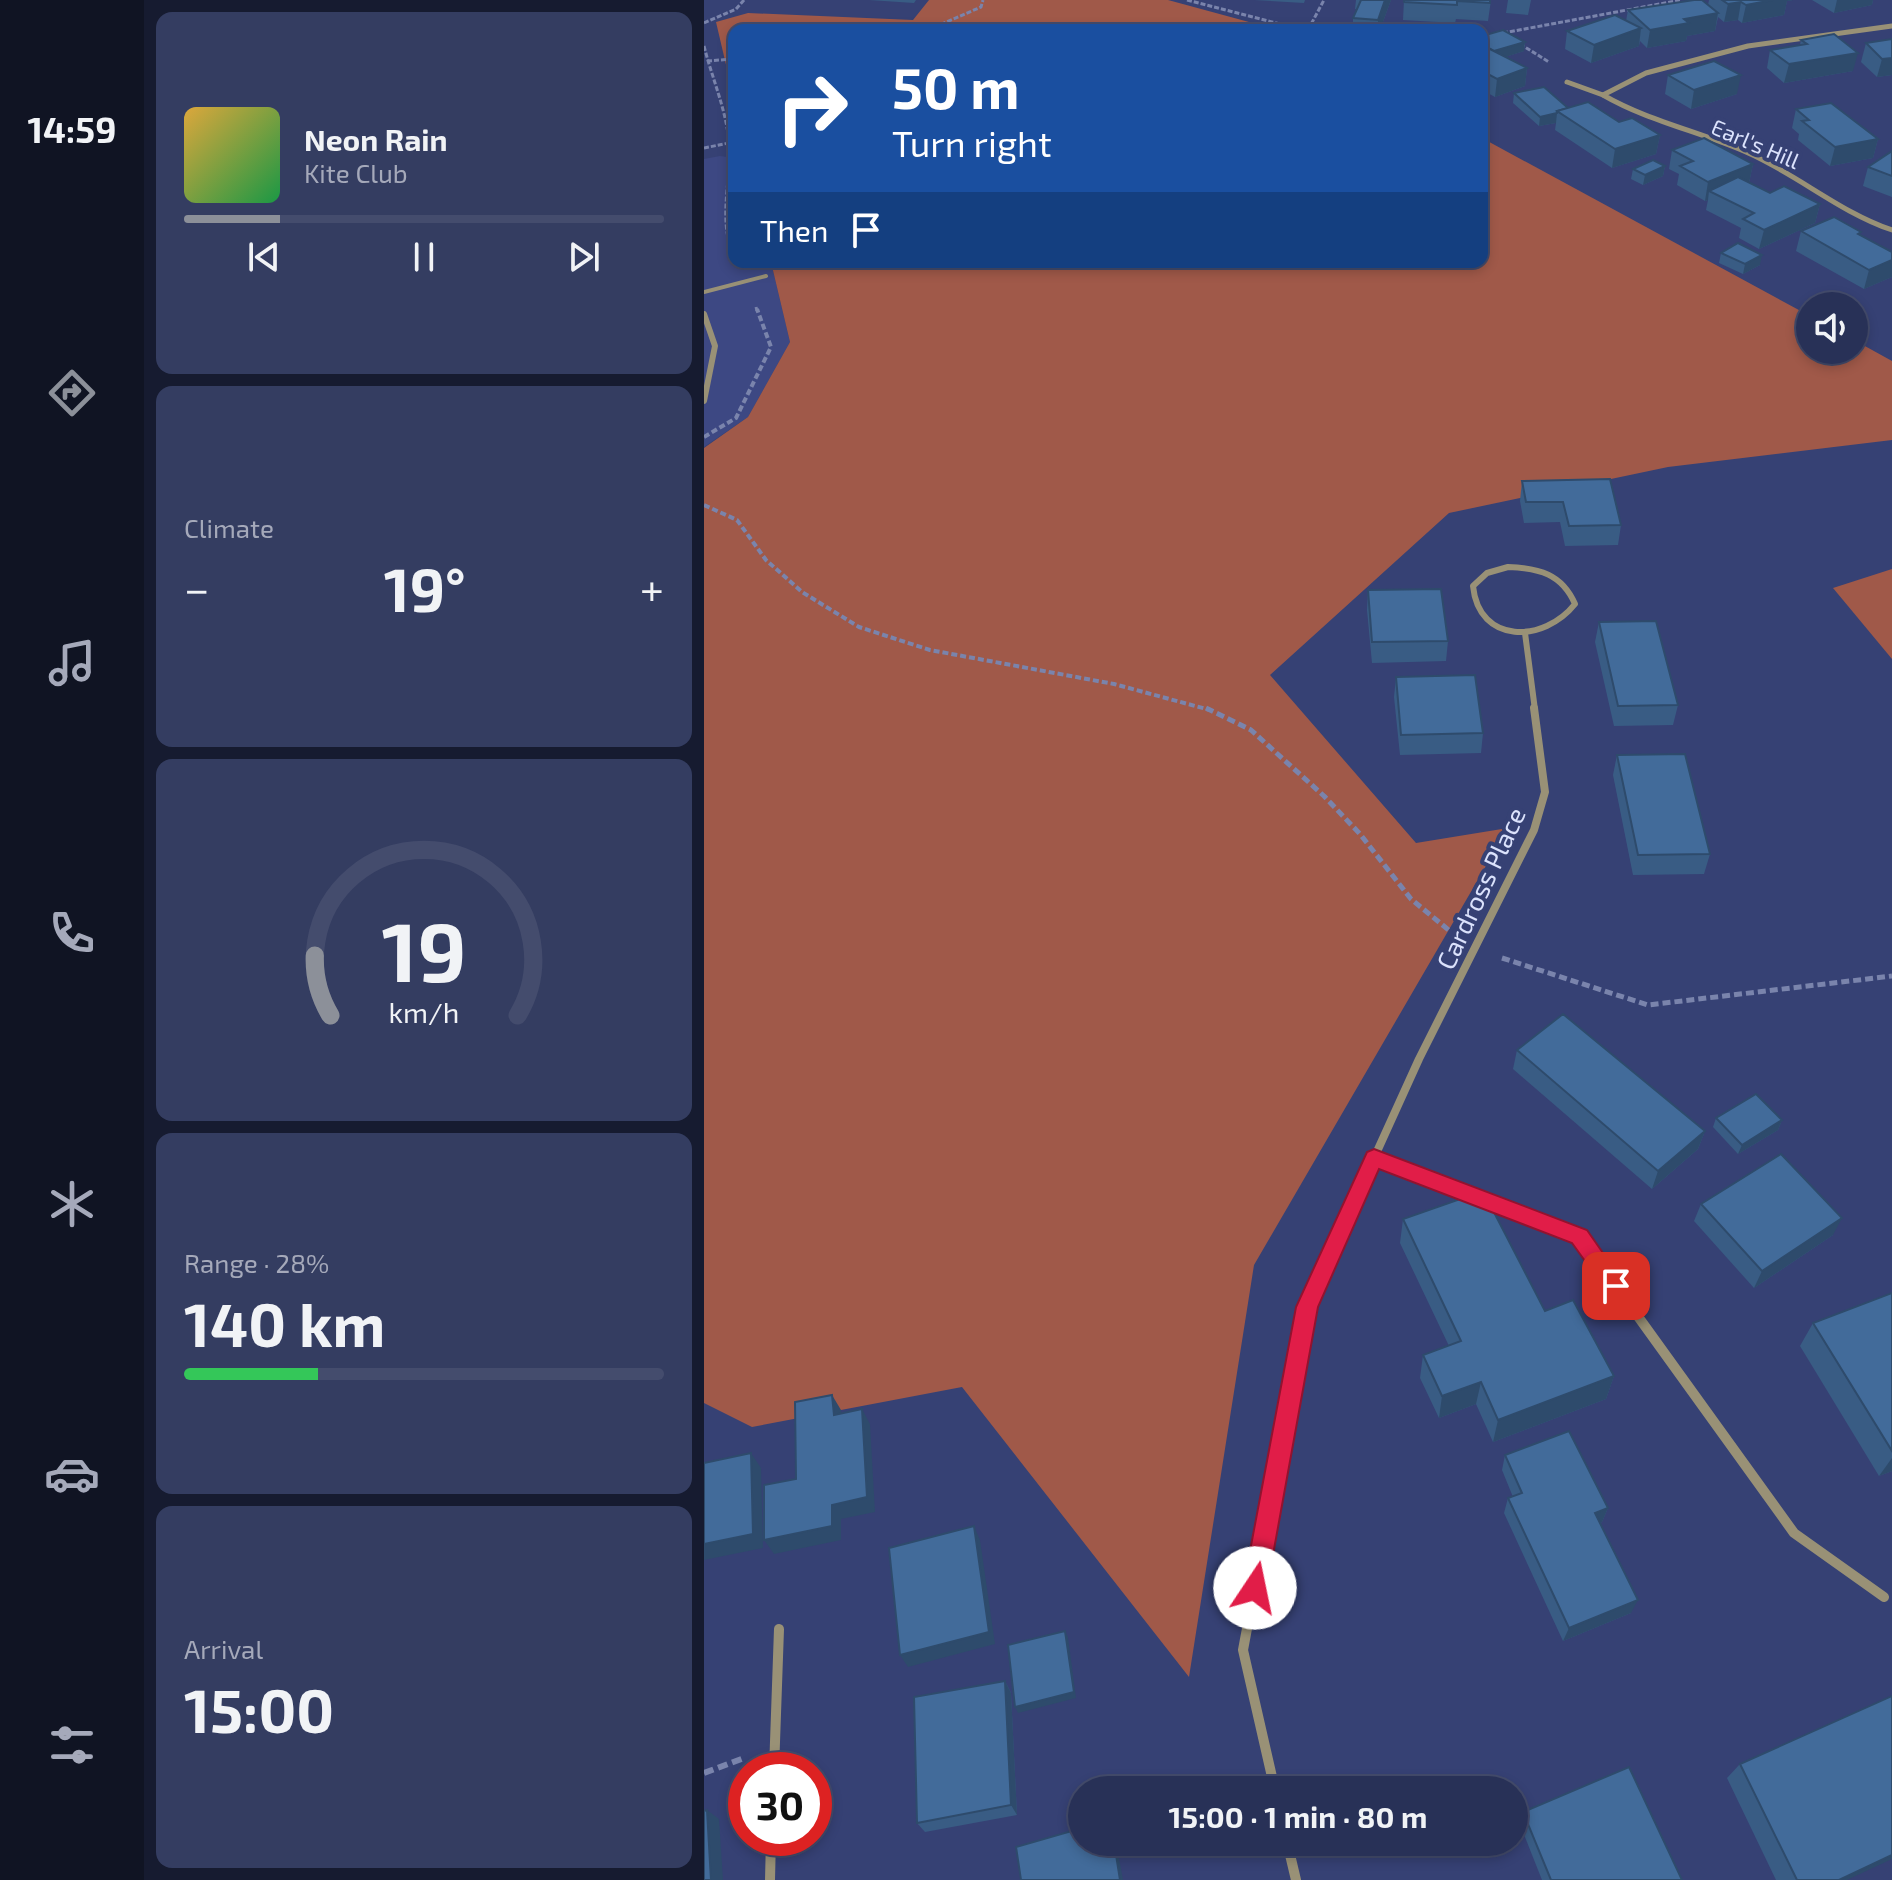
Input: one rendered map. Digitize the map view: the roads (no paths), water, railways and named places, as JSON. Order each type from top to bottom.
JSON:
[{"type":"street","points":[[1603,95],[1646,73],[1748,46],[1892,26]]},
{"type":"street","name":"Earl's Hill","points":[[1567,82],[1603,95],[1631,114],[1744,151],[1798,178],[1874,225],[1892,230]]},
{"type":"street","points":[[704,314],[715,346],[704,401]]},
{"type":"street","points":[[1508,567],[1532,567],[1554,575],[1570,588],[1575,604],[1567,619],[1549,629],[1525,633],[1500,628],[1480,617],[1471,601],[1473,586],[1487,573],[1508,567]]},
{"type":"street","name":"Cardross Place","points":[[1272,1776],[1243,1650],[1307,1307],[1419,1059],[1534,830],[1545,792],[1525,633]]},
{"type":"street","points":[[1374,1158],[1580,1236],[1794,1533],[1884,1597]]},
{"type":"street","points":[[775,1752],[779,1629]]},
{"type":"street","points":[[770,1880],[771,1856]]},
{"type":"street","points":[[1290,1856],[1296,1880]]},
{"type":"lane","points":[[704,292],[766,276]]}]
